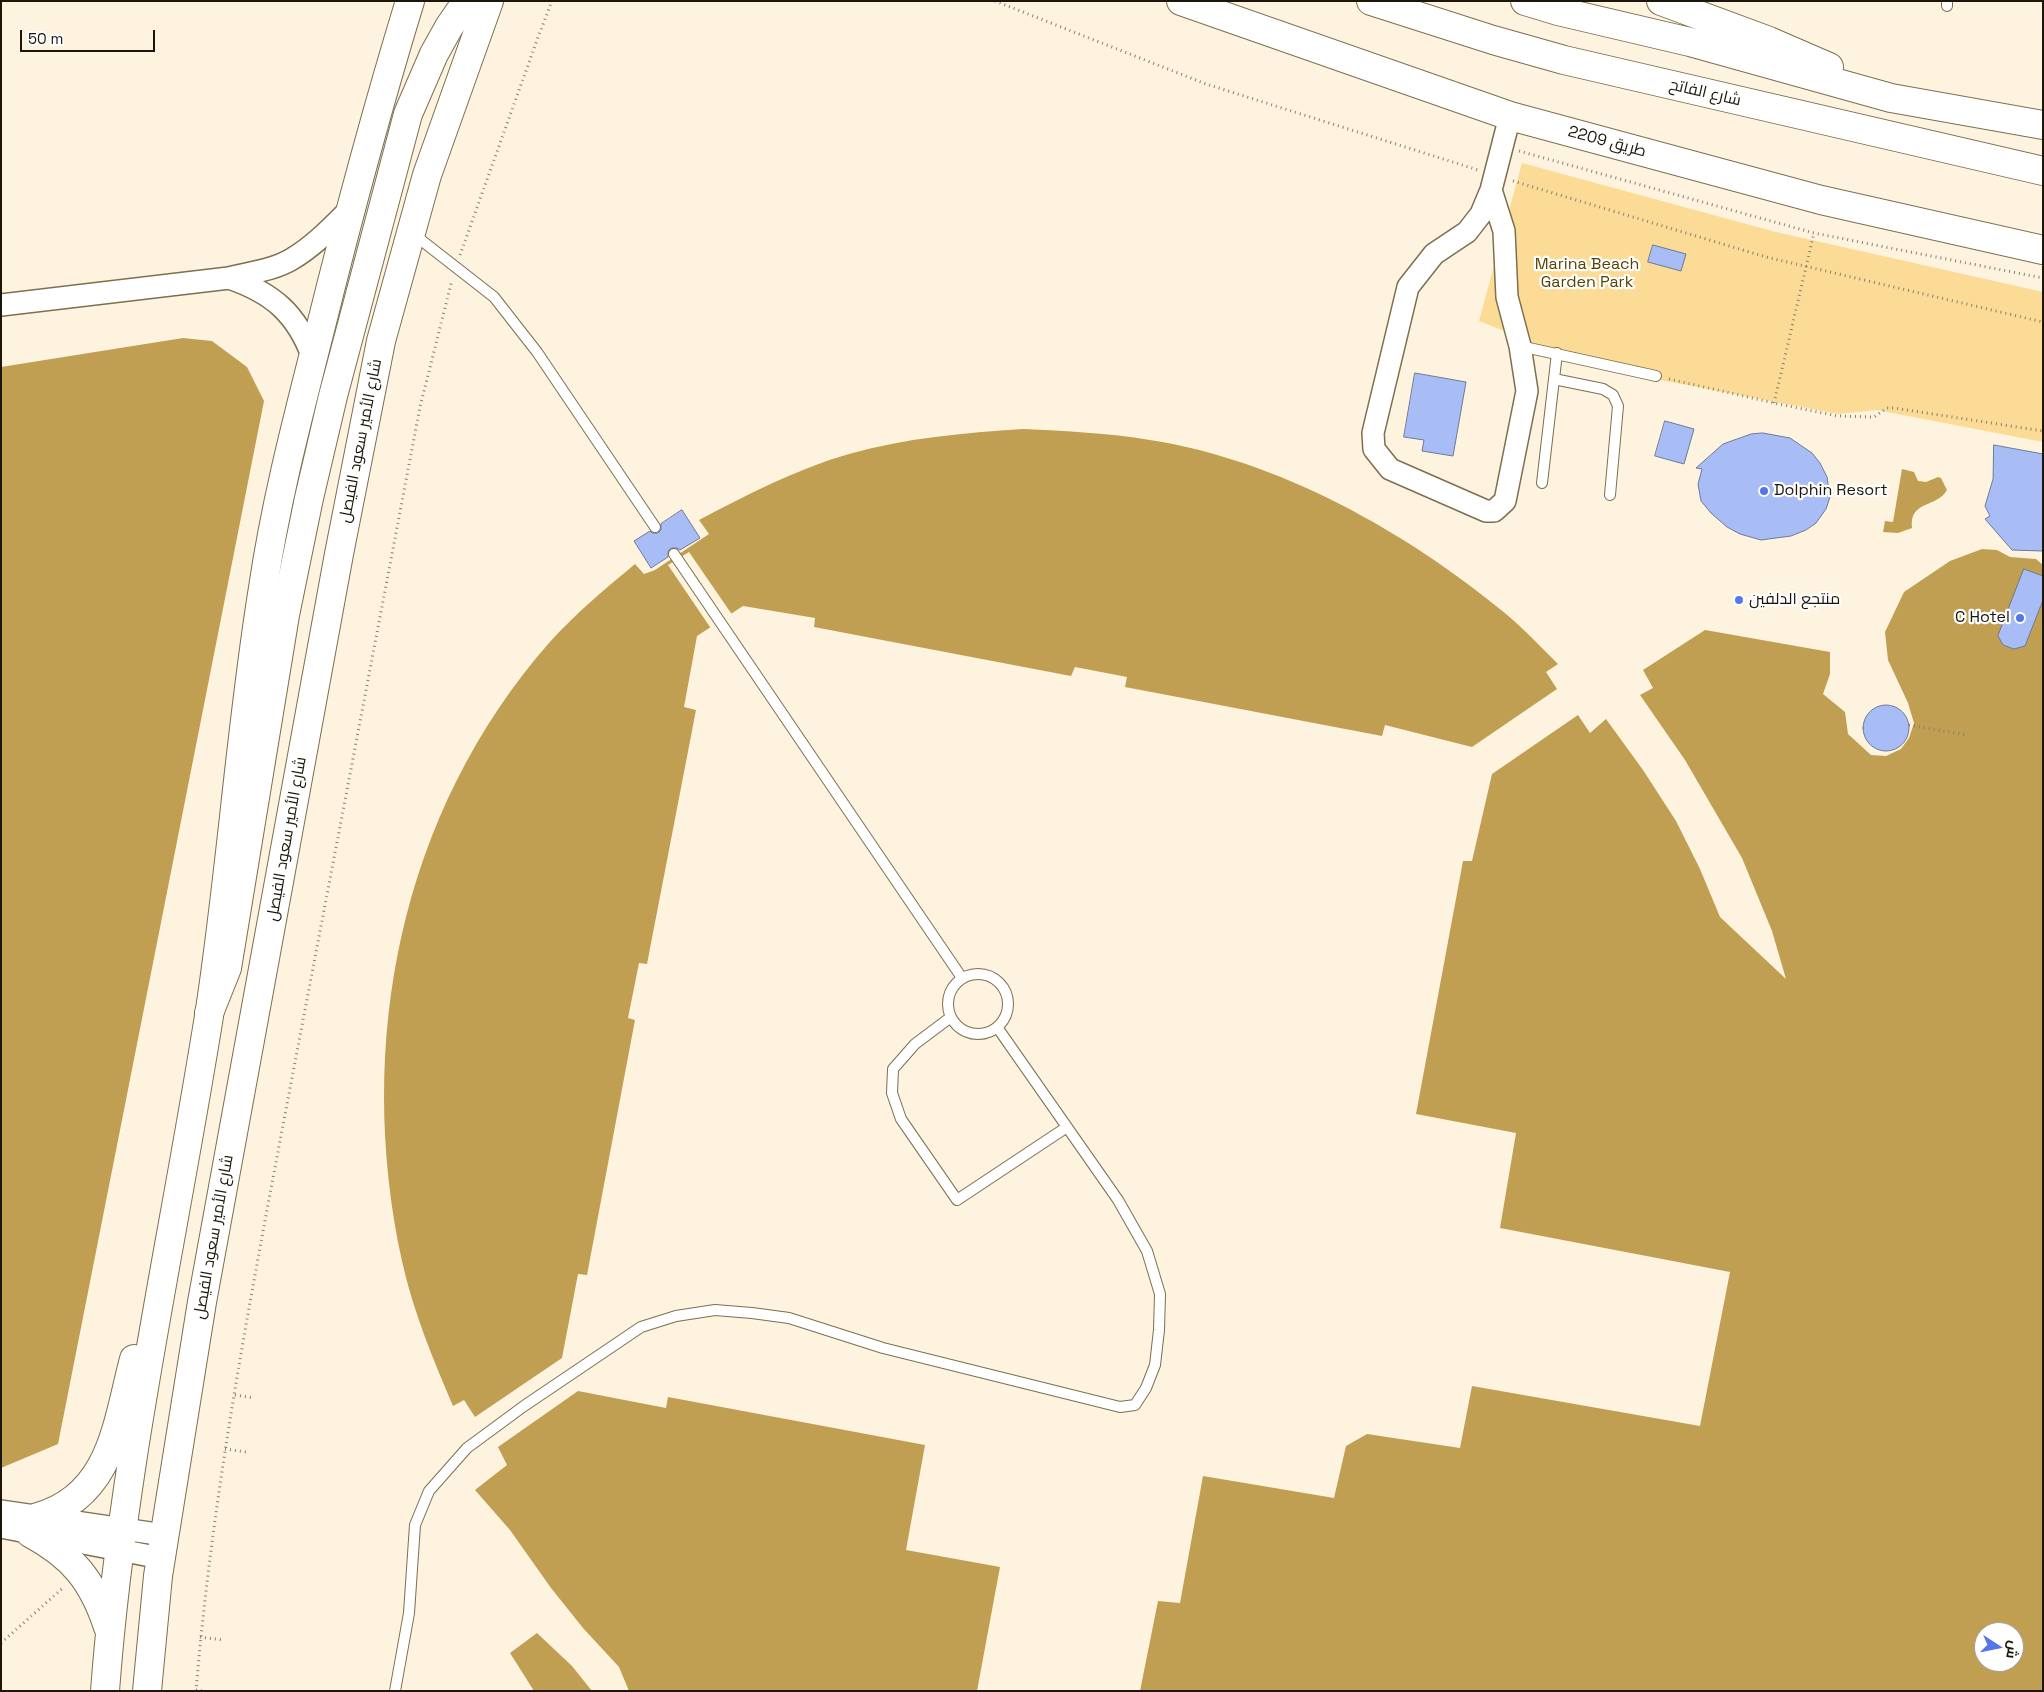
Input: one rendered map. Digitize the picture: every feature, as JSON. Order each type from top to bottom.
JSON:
[{"type":"street","points":[[105,1691],[120,1539],[209,1013],[262,587],[285,471],[350,209],[410,1]]},
{"type":"street","points":[[209,1013],[220,989],[229,960],[285,615],[309,498],[333,396],[408,114],[434,54],[449,27],[467,1]]},
{"type":"street","name":"شارع الأمير سعود الفيصل","points":[[147,1691],[162,1546],[202,1302],[339,554],[381,341],[427,174],[489,1]]},
{"type":"street","name":"طريق 2209","points":[[1181,1],[1510,116],[1821,200],[2043,250]]},
{"type":"street","name":"شارع الفاتح","points":[[1371,1],[1564,60],[2043,171]]},
{"type":"street","points":[[1525,1],[1558,11],[1690,42],[1891,98],[2043,125]]},
{"type":"street","points":[[1661,1],[1797,52],[1891,98]]},
{"type":"street","points":[[1491,190],[1504,231],[1507,297],[1520,346],[1527,391],[1505,500],[1494,511],[1478,509],[1390,469],[1374,449],[1373,433],[1408,287],[1434,254],[1468,232],[1481,214],[1491,190],[1510,116]]},
{"type":"street","points":[[1,305],[229,278],[291,260],[310,247],[350,209]]},
{"type":"street","points":[[229,278],[253,286],[275,300],[293,318],[306,340],[313,358]]},
{"type":"street","points":[[1,1527],[34,1525],[64,1507],[86,1490],[95,1479],[112,1440],[137,1351],[142,1343],[155,1331]]},
{"type":"street","points":[[1,1512],[34,1525],[162,1546]]},
{"type":"street","points":[[34,1525],[49,1543],[81,1571],[102,1608],[110,1632]]},
{"type":"lane","points":[[411,232],[494,297],[536,352],[655,527]]},
{"type":"lane","points":[[1520,346],[1656,376]]},
{"type":"lane","points":[[1542,483],[1557,353]]},
{"type":"lane","points":[[1554,379],[1603,389],[1613,395],[1618,406],[1610,495]]},
{"type":"lane","points":[[674,554],[962,978]]},
{"type":"lane","points":[[975,973],[985,974],[995,978],[1007,994],[1009,1004],[1007,1014],[997,1027],[984,1034],[964,1031],[956,1025],[951,1017],[948,1008],[948,998],[952,989],[962,978],[975,973]]},
{"type":"lane","points":[[951,1017],[915,1044],[893,1069],[892,1093],[901,1119],[957,1200],[1067,1127]]},
{"type":"lane","points":[[395,1691],[410,1613],[415,1525],[429,1492],[467,1448],[524,1406],[641,1327],[676,1316],[715,1310],[789,1318],[892,1350],[1120,1407],[1135,1405],[1146,1388],[1155,1365],[1159,1330],[1160,1294],[1147,1251],[1118,1200],[997,1027]]},
{"type":"path","points":[[203,1691],[196,1691],[200,1637],[225,1450],[255,1276],[420,407],[456,268],[552,1]]},
{"type":"path","points":[[1502,146],[1814,233],[2043,278]]},
{"type":"path","points":[[1774,404],[1814,233]]},
{"type":"path","points":[[1656,376],[1774,404],[1837,416],[1874,417],[1887,408],[1894,408],[2043,431]]},
{"type":"path","points":[[1909,725],[1967,735]]},
{"type":"path","points":[[235,1395],[254,1398]]},
{"type":"path","points":[[225,1450],[246,1452]]},
{"type":"path","points":[[1,1643],[81,1571]]},
{"type":"path","points":[[200,1637],[223,1640]]},
{"type":"green space","name":"Marina Beach Garden Park","points":[[1522,163],[1776,232],[2043,292],[2043,442],[1877,410],[1838,414],[1510,351],[1512,334],[1479,321]]},
{"type":"shaded area","points":[[183,338],[212,341],[247,367],[264,401],[58,1444],[1,1468],[1,367]]},
{"type":"shaded area","points":[[1023,429],[1118,436],[1150,440],[1198,450],[1246,464],[1293,482],[1339,504],[1384,528],[1427,555],[1506,614],[1558,664],[1546,672],[1557,689],[1472,747],[1385,725],[1382,736],[1125,687],[1127,677],[1075,667],[1071,676],[814,627],[815,618],[743,606],[697,636],[684,707],[696,710],[647,964],[639,963],[628,1018],[635,1020],[587,1275],[578,1274],[562,1358],[475,1417],[464,1400],[453,1406],[431,1353],[402,1261],[389,1179],[384,1096],[389,1014],[402,934],[425,856],[457,781],[498,709],[559,632],[590,602],[635,564],[644,574],[655,570],[709,534],[699,520],[754,492],[810,467],[870,448],[957,434]]},
{"type":"shaded area","points":[[1902,469],[1914,472],[1918,481],[1926,482],[1938,477],[1941,478],[1947,490],[1937,500],[1919,508],[1912,519],[1912,528],[1898,533],[1883,532],[1885,521],[1893,522]]},
{"type":"shaded area","points":[[1982,549],[1997,550],[2010,557],[2036,559],[2043,565],[2043,1691],[1140,1691],[1158,1601],[1180,1603],[1203,1476],[1334,1498],[1346,1446],[1367,1434],[1460,1448],[1472,1386],[1700,1426],[1730,1272],[1500,1228],[1516,1133],[1416,1114],[1463,861],[1472,861],[1492,774],[1578,715],[1590,733],[1606,719],[1643,770],[1676,821],[1700,869],[1720,917],[1786,979],[1772,931],[1742,858],[1685,760],[1640,695],[1653,688],[1643,670],[1705,630],[1830,652],[1830,674],[1823,694],[1845,712],[1848,734],[1871,755],[1886,756],[1901,749],[1909,738],[1914,723],[1908,703],[1888,660],[1885,632],[1904,592],[1950,561]]},
{"type":"shaded area","points":[[578,1391],[666,1408],[668,1397],[925,1445],[906,1550],[1000,1567],[977,1691],[629,1691],[619,1667],[583,1628],[551,1588],[510,1530],[475,1490],[507,1465],[498,1447]]},
{"type":"shaded area","points":[[537,1633],[572,1666],[592,1691],[534,1691],[510,1653]]},
{"type":"pier","points":[[689,552],[733,616],[712,630],[668,565]]},
{"type":"building","points":[[1653,245],[1686,254],[1681,271],[1648,262]]},
{"type":"building","points":[[1415,373],[1466,382],[1453,456],[1422,451],[1424,440],[1404,437]]},
{"type":"building","points":[[1665,421],[1694,429],[1684,464],[1655,456]]},
{"type":"building","name":"Dolphin Resort","points":[[1763,433],[1790,438],[1812,453],[1827,477],[1830,497],[1826,509],[1816,523],[1806,530],[1791,536],[1761,540],[1740,534],[1727,527],[1711,513],[1701,501],[1698,484],[1702,469],[1696,468],[1723,444],[1751,434]]},
{"type":"building","points":[[1994,445],[2043,454],[2043,551],[2012,550],[1985,519],[1990,516],[1985,506],[1993,479]]},
{"type":"building","points":[[682,510],[700,538],[680,550],[671,548],[668,551],[668,557],[651,568],[634,541],[650,531],[658,533],[661,530],[661,524]]},
{"type":"building","name":"C Hotel","points":[[2024,569],[2043,576],[2043,600],[2025,646],[2014,649],[2003,645],[1998,636]]},
{"type":"building","points":[[1881,705],[1891,705],[1905,715],[1909,728],[1905,741],[1899,747],[1891,751],[1881,751],[1867,741],[1863,733],[1863,723],[1873,709]]},
{"type":"place","name":"Dolphin Resort","points":[[1764,491]]},
{"type":"place","name":"منتجع الدلفين","points":[[1739,600]]},
{"type":"place","name":"C Hotel","points":[[2020,618]]}]
